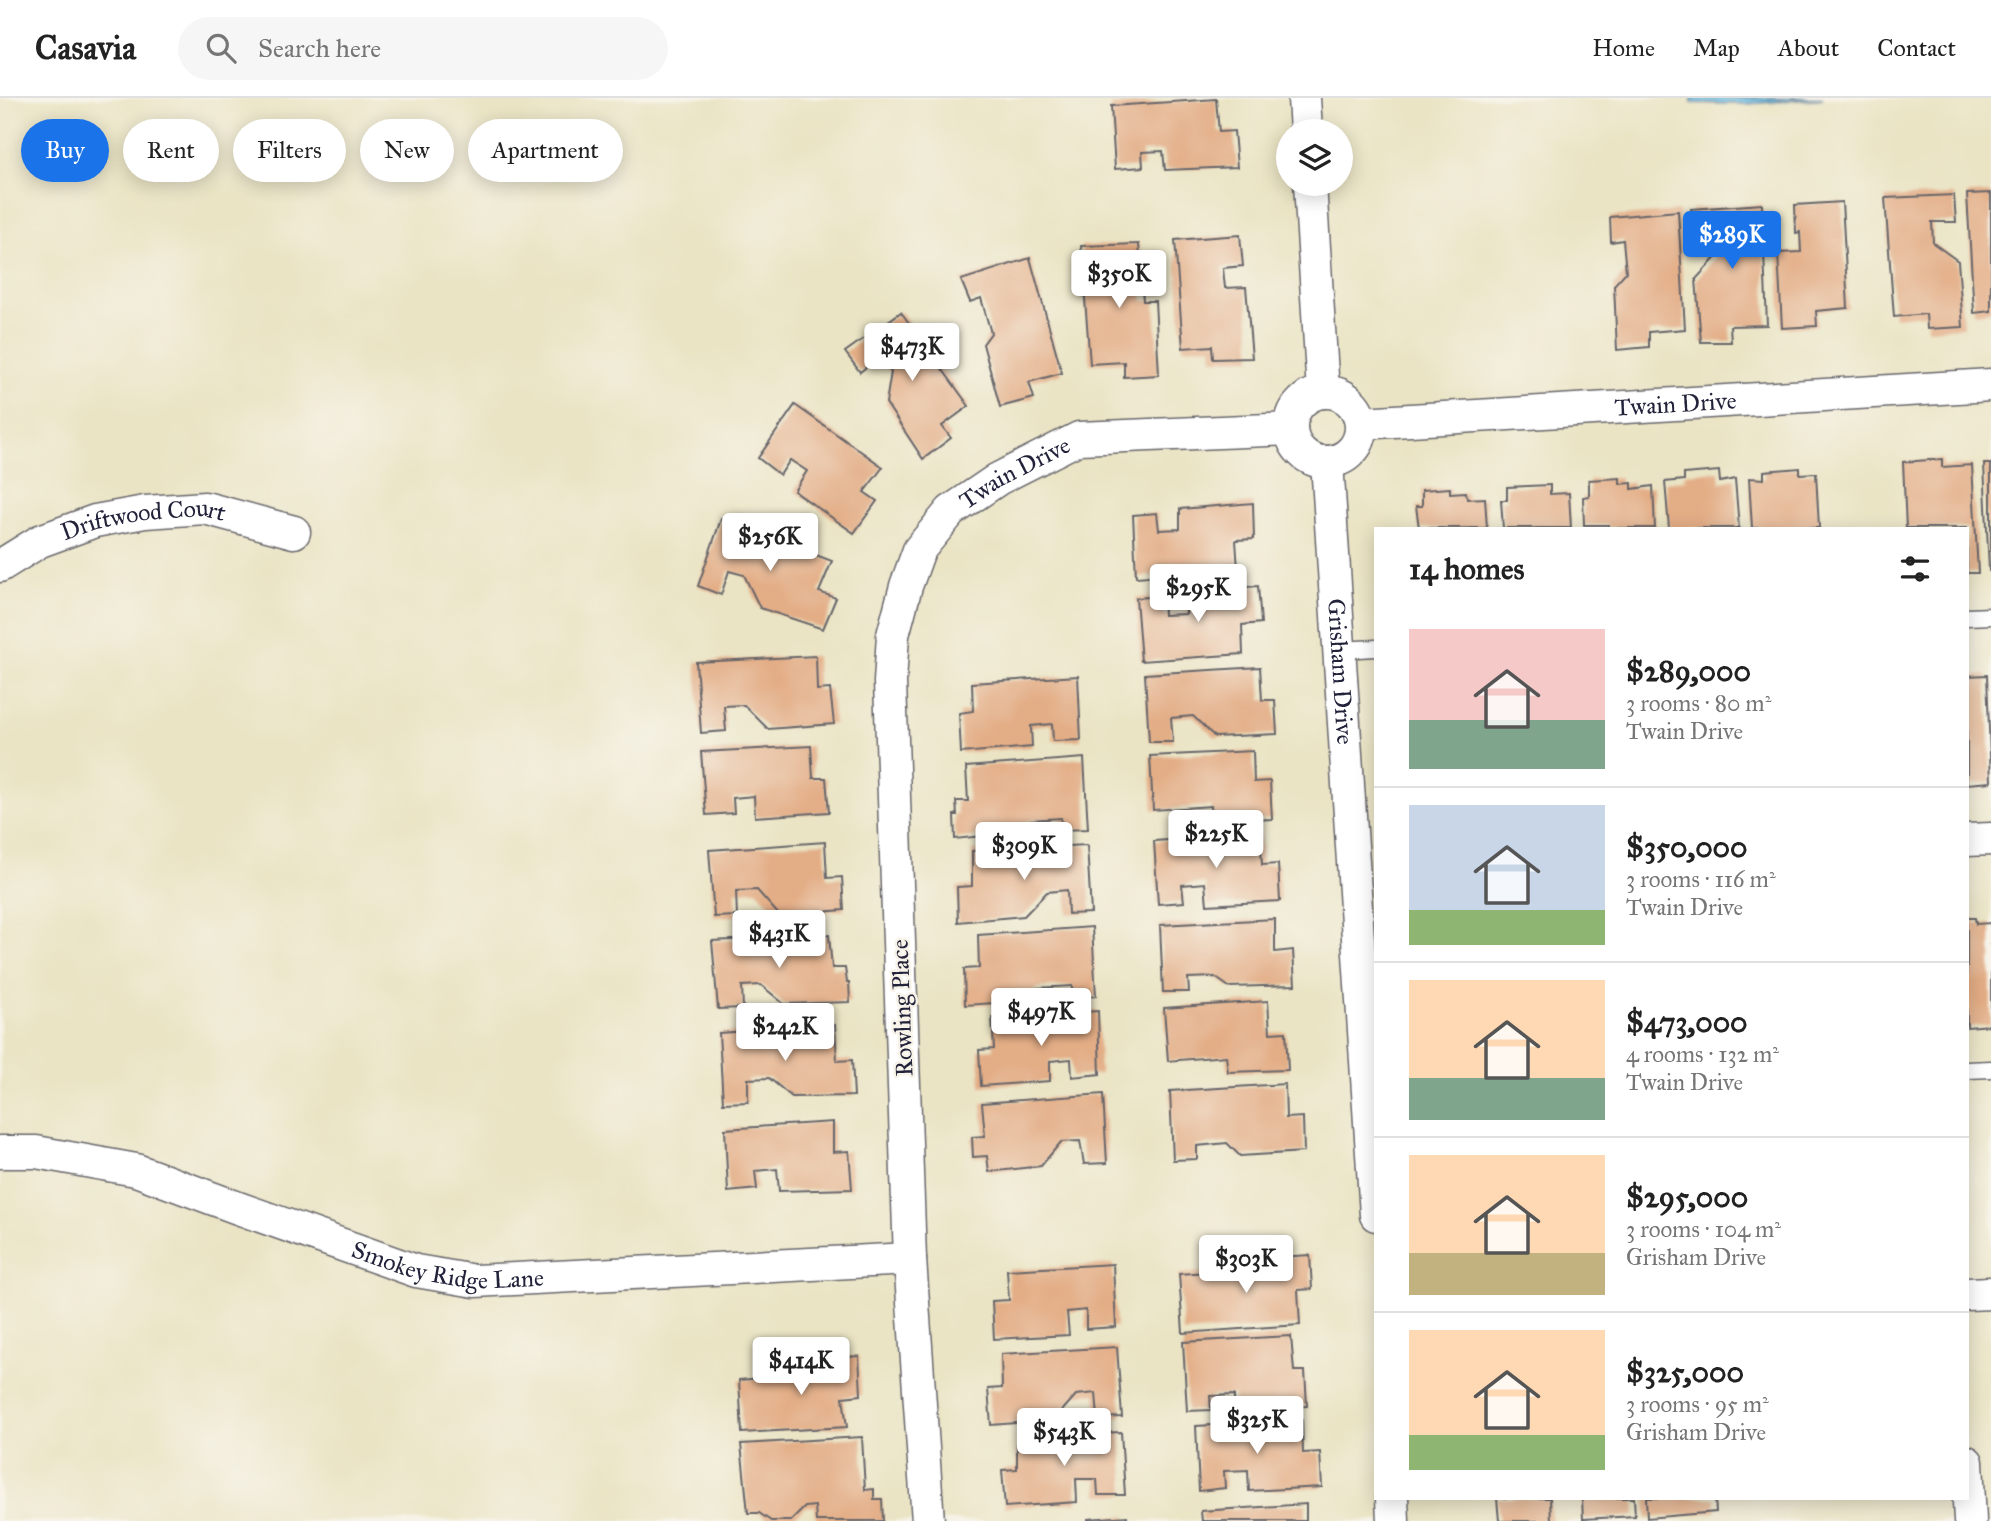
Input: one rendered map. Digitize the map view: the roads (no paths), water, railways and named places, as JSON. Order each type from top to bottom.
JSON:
[{"type":"street","points":[[1304,98],[1305,119]]},
{"type":"street","points":[[1311,196],[1323,393]]},
{"type":"street","name":"Twain Drive","points":[[1361,423],[1991,385]]},
{"type":"street","points":[[1323,393],[1342,396],[1350,402],[1361,423],[1356,445],[1338,460],[1327,462],[1304,455],[1297,447],[1291,429],[1293,414],[1299,404],[1308,397],[1323,393]]},
{"type":"street","name":"Twain Drive","points":[[951,511],[998,479],[1079,438],[1291,429]]},
{"type":"street","name":"Grisham Drive","points":[[1327,462],[1340,650],[1364,875],[1374,1156]]},
{"type":"street","name":"Driftwood Court","points":[[0,566],[40,541],[95,521],[145,512],[205,508],[294,532]]},
{"type":"street","name":"Rowling Place","points":[[928,1521],[911,1259],[890,682],[892,635],[906,586],[919,550],[951,511]]},
{"type":"street","points":[[1969,840],[1991,839]]},
{"type":"street","name":"Smokey Ridge Lane","points":[[0,1152],[36,1152],[136,1170],[416,1271],[475,1281],[911,1259]]},
{"type":"street","points":[[1969,1294],[1991,1293]]},
{"type":"street","points":[[1392,1500],[1393,1521]]},
{"type":"street","points":[[1969,1500],[1970,1521]]},
{"type":"lane","points":[[1969,617],[1991,616]]},
{"type":"lane","points":[[1340,650],[1374,648]]},
{"type":"lane","points":[[1969,1070],[1991,1069]]},
{"type":"water","points":[[1692,98],[1823,98],[1744,104],[1692,103]]}]
